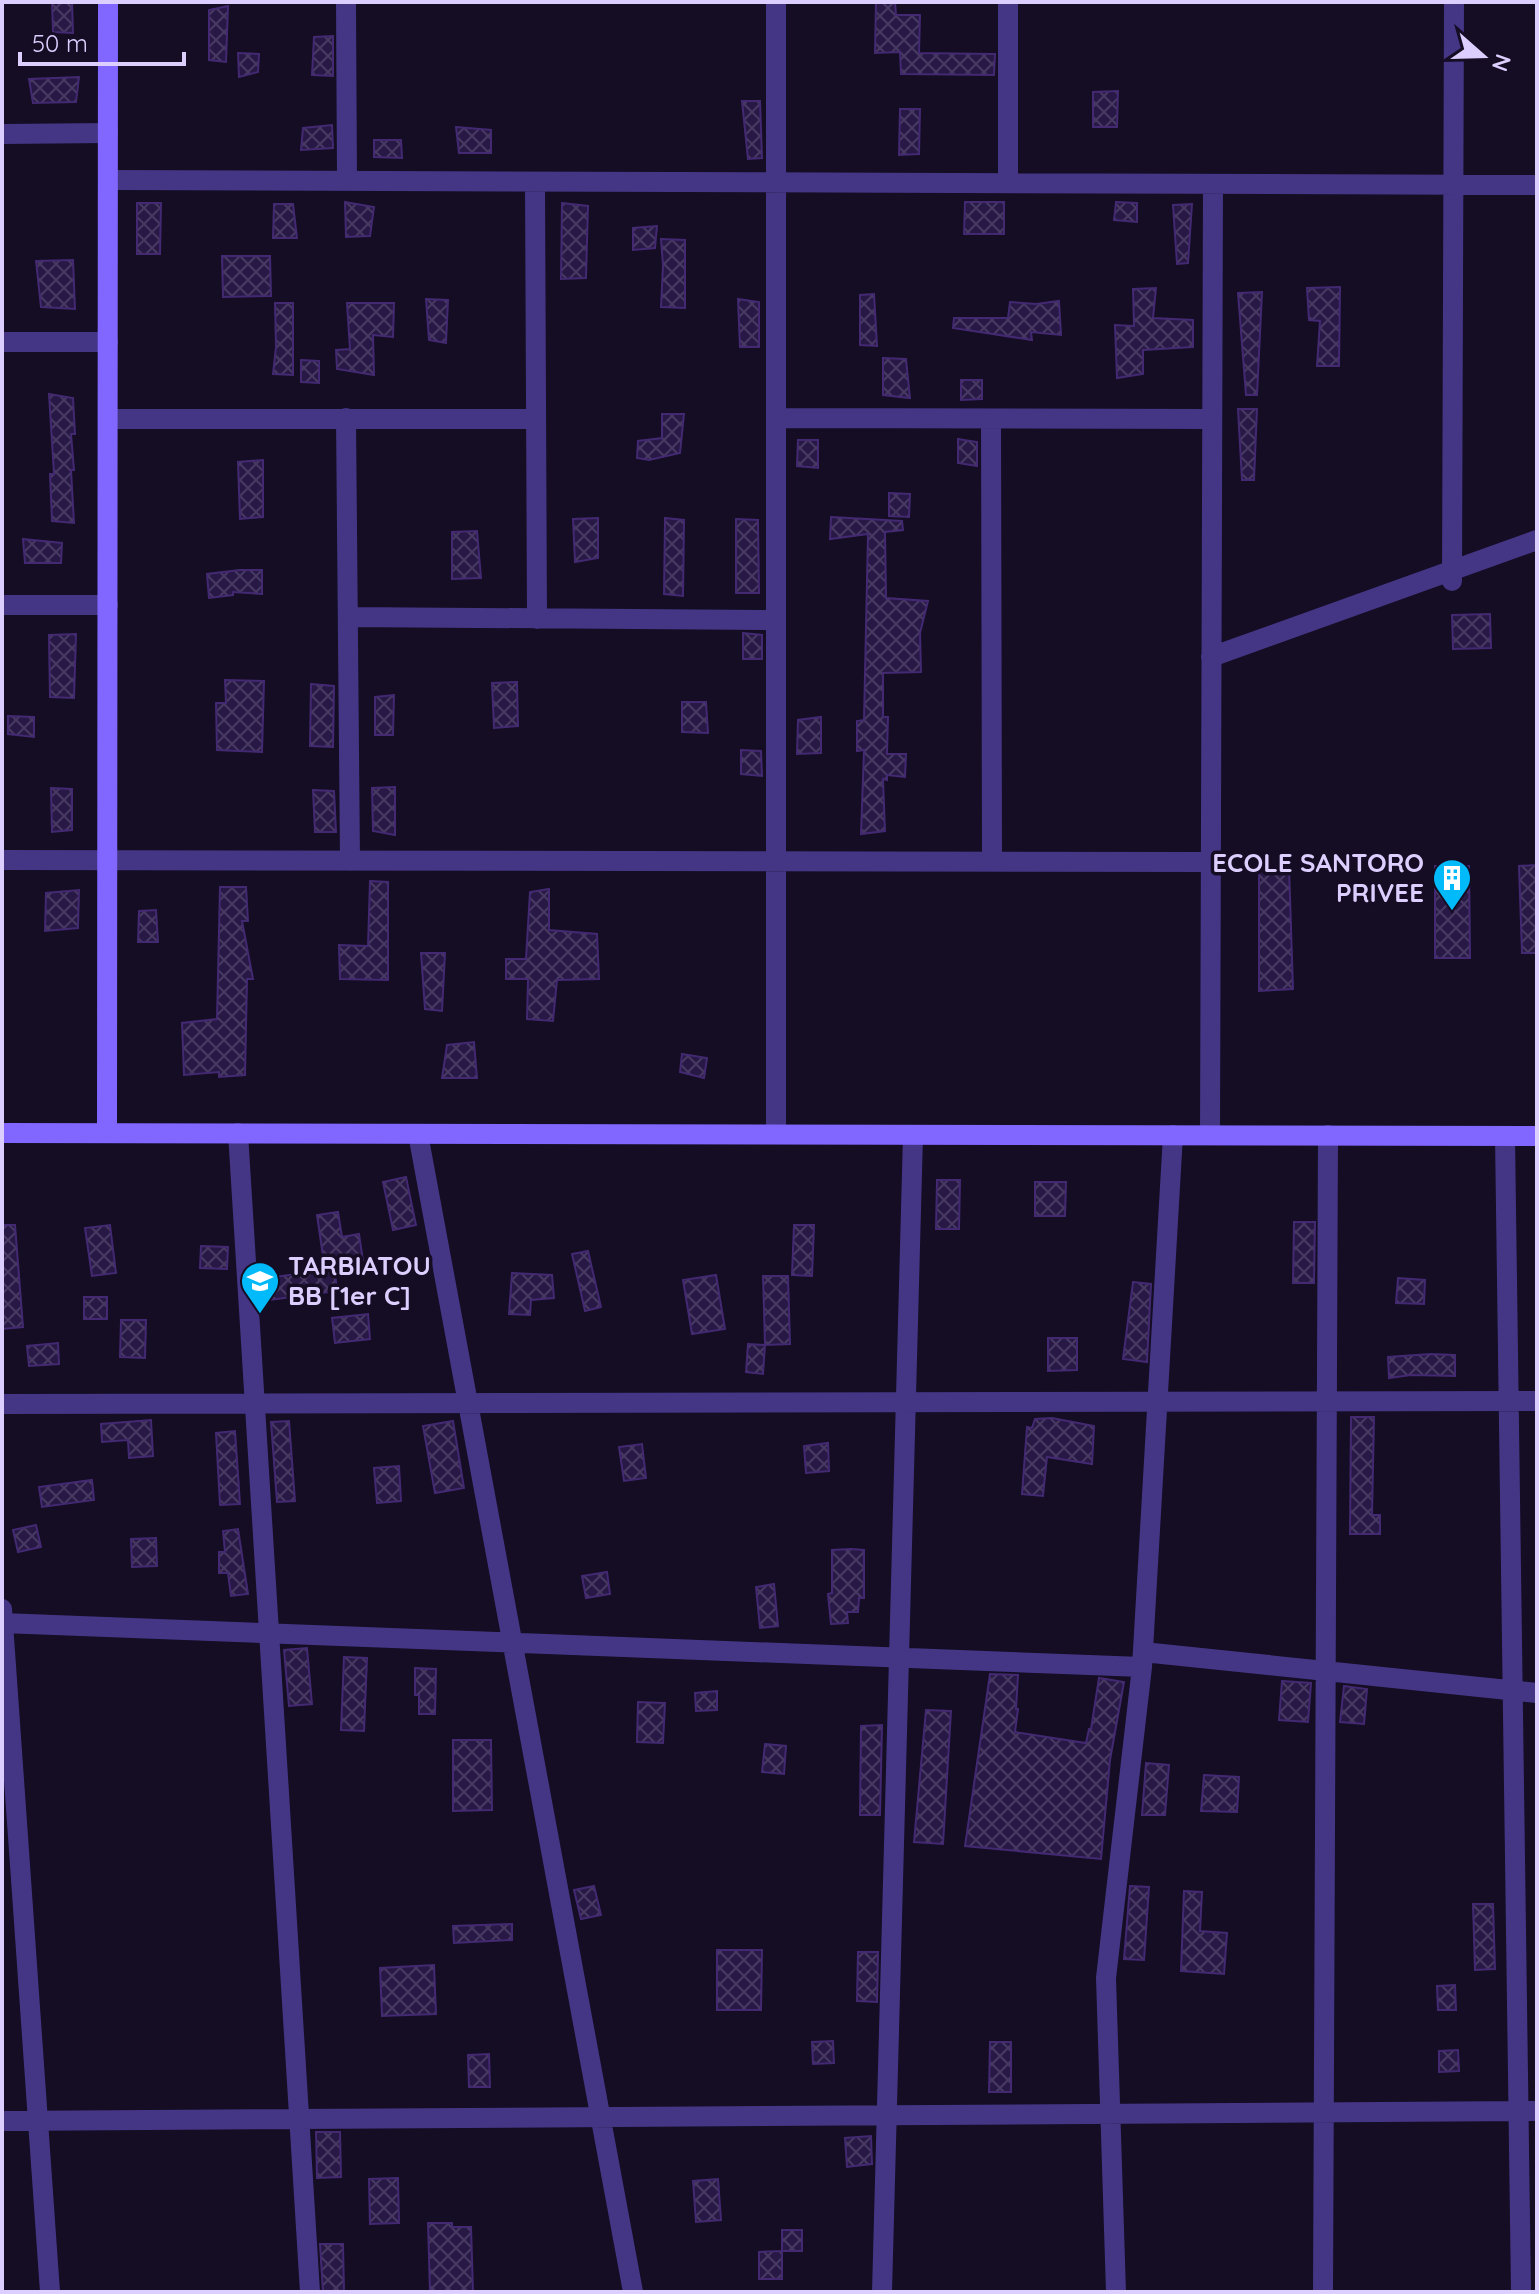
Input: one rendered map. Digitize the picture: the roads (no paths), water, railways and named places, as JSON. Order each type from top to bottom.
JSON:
[{"type":"street","points":[[107,1133],[108,2]]},
{"type":"street","points":[[346,2],[347,181]]},
{"type":"street","points":[[776,2],[776,1134]]},
{"type":"street","points":[[1008,2],[1008,183]]},
{"type":"street","points":[[1452,576],[1454,2]]},
{"type":"street","points":[[2,134],[108,133]]},
{"type":"street","points":[[108,180],[1537,185]]},
{"type":"street","points":[[535,182],[537,619]]},
{"type":"street","points":[[1210,1135],[1213,184]]},
{"type":"street","points":[[2,342],[108,342]]},
{"type":"street","points":[[346,418],[350,861]]},
{"type":"street","points":[[776,418],[1212,419]]},
{"type":"street","points":[[108,419],[536,419]]},
{"type":"street","points":[[991,419],[992,861]]},
{"type":"street","points":[[1211,657],[1452,576],[1537,540]]},
{"type":"street","points":[[2,605],[108,605]]},
{"type":"street","points":[[348,617],[776,620]]},
{"type":"street","points":[[2,860],[1211,862]]},
{"type":"street","points":[[2,1133],[1537,1136]]},
{"type":"street","points":[[238,1133],[310,2292]]},
{"type":"street","points":[[418,1134],[633,2292]]},
{"type":"street","points":[[882,2292],[913,1135]]},
{"type":"street","points":[[1116,2292],[1106,1978],[1142,1660],[1173,1135]]},
{"type":"street","points":[[1323,2292],[1328,1135]]},
{"type":"street","points":[[1505,1136],[1513,1691],[1528,2111],[1521,2292]]},
{"type":"street","points":[[2,1404],[1537,1401]]},
{"type":"street","points":[[2,1609],[50,2292]]},
{"type":"street","points":[[2,1623],[899,1658],[1142,1660],[1326,1671],[1537,1693]]},
{"type":"street","points":[[2,2121],[1528,2111]]},
{"type":"place","name":"ECOLE SANTORO PRIVEE","points":[[1452,912]]},
{"type":"place","name":"TARBIATOU BB [1er C]","points":[[260,1315]]}]
